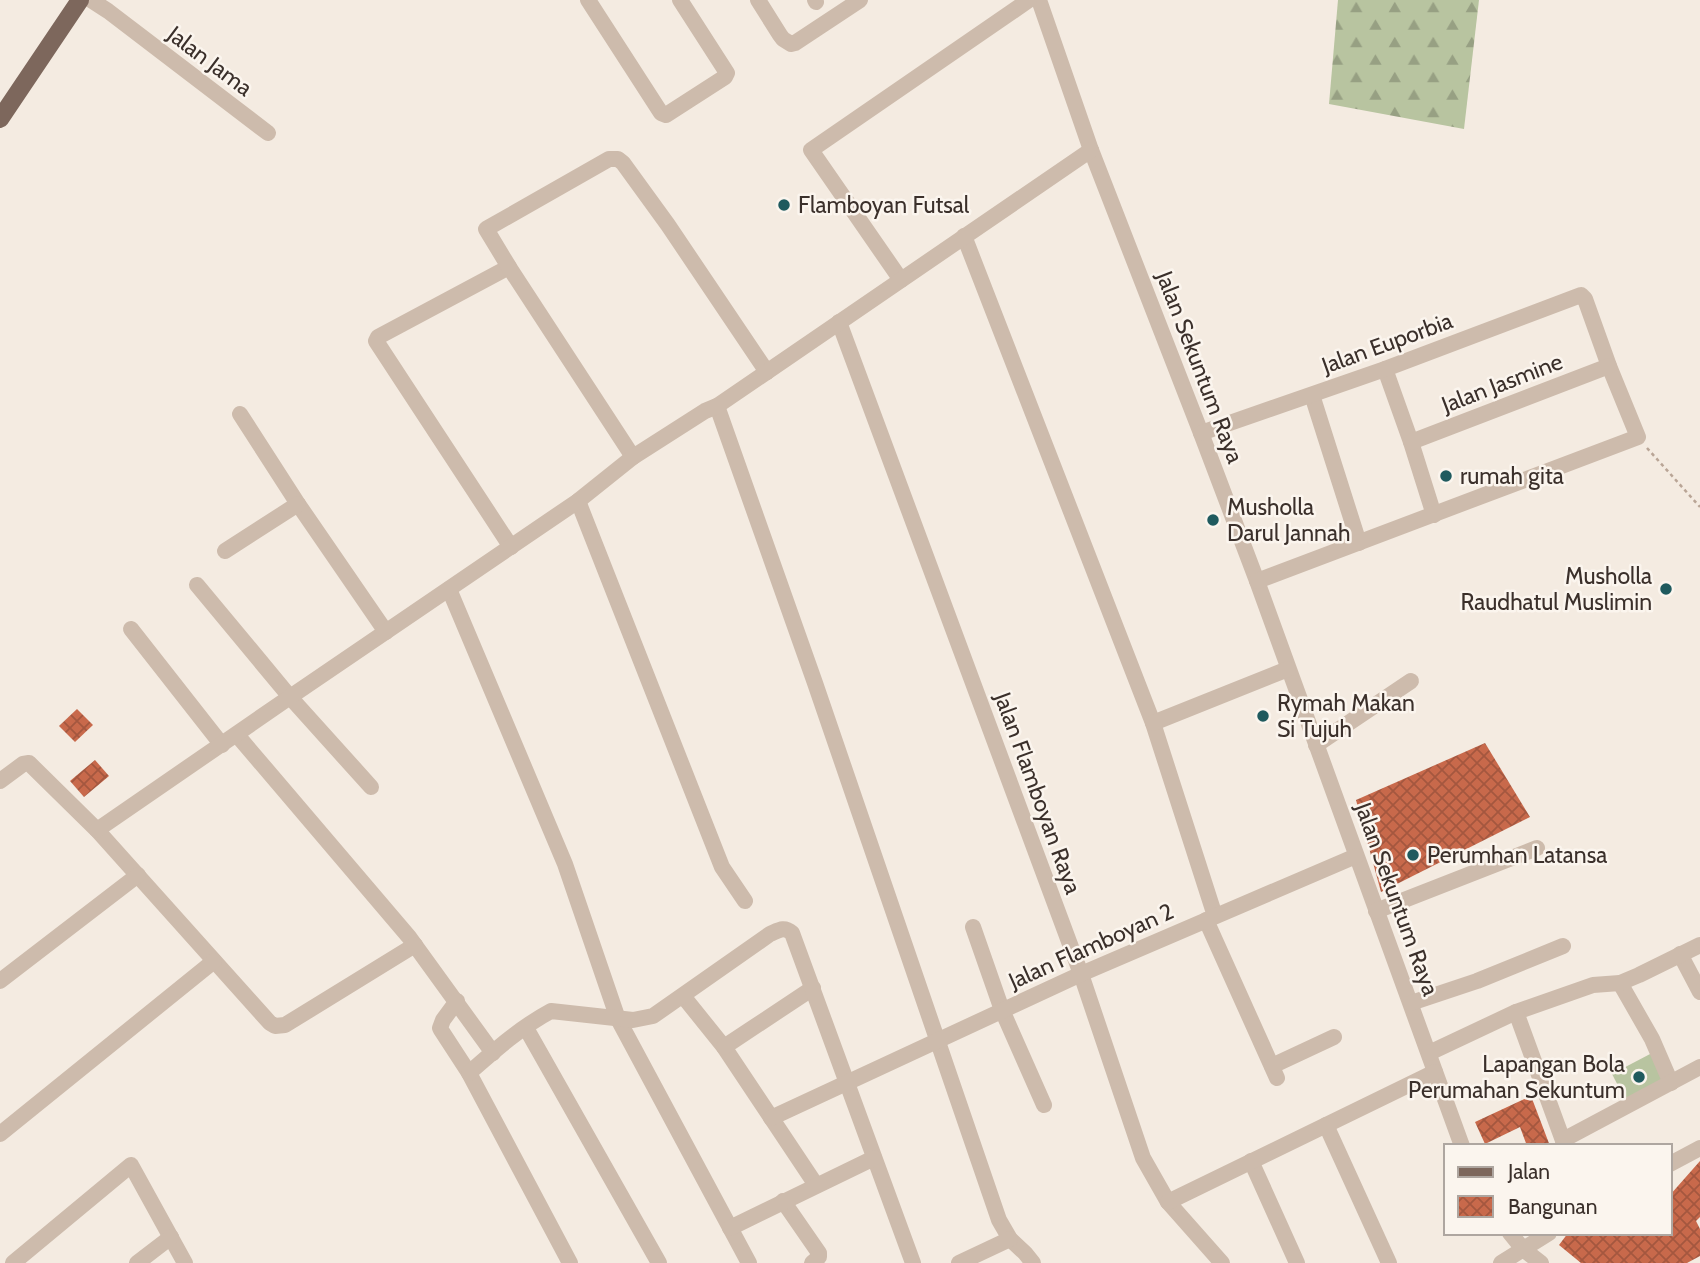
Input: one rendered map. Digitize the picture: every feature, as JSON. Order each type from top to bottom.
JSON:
[{"type":"main road","points":[[0,119],[80,0]]},
{"type":"street","name":"Jalan Jama","points":[[91,0],[268,133]]},
{"type":"street","points":[[587,0],[661,113],[666,115],[725,77],[727,73],[680,0]]},
{"type":"street","points":[[758,0],[780,35],[791,44],[860,0]]},
{"type":"street","points":[[901,280],[811,150],[1029,0]]},
{"type":"street","name":"Jalan Sekuntum Raya","points":[[1039,0],[1091,150],[1257,581],[1461,1144]]},
{"type":"street","points":[[97,830],[578,501],[633,457],[717,406],[1091,150]]},
{"type":"street","points":[[633,457],[486,229],[610,159],[618,159],[668,225],[767,372]]},
{"type":"street","points":[[964,236],[1153,723],[1210,918],[1275,1072],[1334,1037]]},
{"type":"street","points":[[509,267],[376,341],[511,547]]},
{"type":"street","name":"Jalan Euporbia","points":[[1202,433],[1581,296],[1585,299],[1609,366]]},
{"type":"street","name":"Jalan Flamboyan Raya","points":[[839,322],[1081,974],[1143,1158],[1168,1202],[1222,1263]]},
{"type":"street","points":[[1257,581],[1638,437],[1609,366]]},
{"type":"street","name":"Jalan Jasmine","points":[[1411,442],[1609,366]]},
{"type":"street","points":[[1385,369],[1434,514]]},
{"type":"street","points":[[1312,395],[1359,543]]},
{"type":"street","points":[[717,406],[999,1220],[1010,1239],[1033,1263]]},
{"type":"street","points":[[240,414],[386,632]]},
{"type":"street","points":[[578,501],[722,867],[745,901]]},
{"type":"street","points":[[225,551],[298,504]]},
{"type":"street","points":[[197,585],[290,697],[370,787]]},
{"type":"street","points":[[449,589],[565,864],[618,1019],[749,1263]]},
{"type":"street","points":[[131,629],[222,745]]},
{"type":"street","points":[[1153,723],[1288,669]]},
{"type":"street","points":[[1316,745],[1411,681]]},
{"type":"street","points":[[237,735],[415,945],[493,1053]]},
{"type":"street","points":[[0,781],[23,764],[29,764],[97,830],[275,1026],[285,1025],[415,945]]},
{"type":"street","points":[[1376,911],[1537,848]]},
{"type":"street","name":"Jalan Flamboyan 2","points":[[771,1118],[1081,974],[1356,856]]},
{"type":"street","points":[[0,981],[138,875]]},
{"type":"street","points":[[973,927],[1002,1010],[1044,1105]]},
{"type":"street","points":[[469,1073],[551,1011],[633,1020],[653,1016],[770,934],[783,929],[792,933],[913,1263]]},
{"type":"street","points":[[1429,1053],[1516,1012],[1593,985],[1620,983],[1700,945]]},
{"type":"street","points":[[1411,1003],[1477,981],[1563,946]]},
{"type":"street","points":[[1680,954],[1700,992]]},
{"type":"street","points":[[0,1134],[214,961]]},
{"type":"street","points":[[1620,983],[1652,1039],[1671,1083]]},
{"type":"street","points":[[724,1047],[813,988]]},
{"type":"street","points":[[683,996],[724,1047],[816,1185]]},
{"type":"street","points":[[457,1002],[440,1028],[469,1073],[570,1263]]},
{"type":"street","points":[[1516,1012],[1564,1143],[1700,1067]]},
{"type":"street","points":[[526,1028],[659,1263]]},
{"type":"street","points":[[1168,1202],[1435,1072]]},
{"type":"street","points":[[1326,1125],[1389,1263]]},
{"type":"street","points":[[1672,1163],[1700,1148]]},
{"type":"street","points":[[730,1227],[874,1158]]},
{"type":"street","points":[[1251,1161],[1297,1263]]},
{"type":"street","points":[[13,1263],[131,1165],[185,1263]]},
{"type":"street","points":[[783,1201],[819,1253],[819,1258],[812,1263]]},
{"type":"street","points":[[1512,1235],[1523,1249],[1541,1263]]},
{"type":"street","points":[[1502,1263],[1546,1235]]},
{"type":"street","points":[[136,1263],[170,1237]]},
{"type":"street","points":[[959,1263],[1010,1239]]},
{"type":"path","points":[[1638,437],[1700,507]]},
{"type":"green space","points":[[1338,0],[1479,0],[1464,129],[1329,104]]},
{"type":"green space","name":"Lapangan Bola Perumahan Sekuntum","points":[[1652,1053],[1666,1080],[1626,1101],[1612,1074]]},
{"type":"building","points":[[77,709],[93,725],[75,742],[59,726]]},
{"type":"building","name":"Perumhan Latansa","points":[[1485,743],[1530,817],[1381,892],[1356,800]]},
{"type":"building","points":[[95,760],[109,776],[84,797],[70,781]]},
{"type":"building","points":[[1531,1096],[1549,1144],[1526,1144],[1520,1127],[1485,1144],[1475,1122]]},
{"type":"building","points":[[1700,1161],[1700,1217],[1696,1221],[1700,1229],[1700,1256],[1687,1263],[1581,1263],[1559,1245],[1566,1235],[1672,1235],[1672,1193]]},
{"type":"place","name":"Flamboyan Futsal","points":[[784,205]]},
{"type":"place","name":"rumah gita","points":[[1446,476]]},
{"type":"place","name":"Musholla Darul Jannah","points":[[1213,520]]},
{"type":"place","name":"Musholla Raudhatul Muslimin","points":[[1666,589]]},
{"type":"place","name":"Rymah Makan Si Tujuh","points":[[1263,716]]},
{"type":"place","name":"Perumhan Latansa","points":[[1413,855]]},
{"type":"place","name":"Lapangan Bola Perumahan Sekuntum","points":[[1639,1077]]}]
